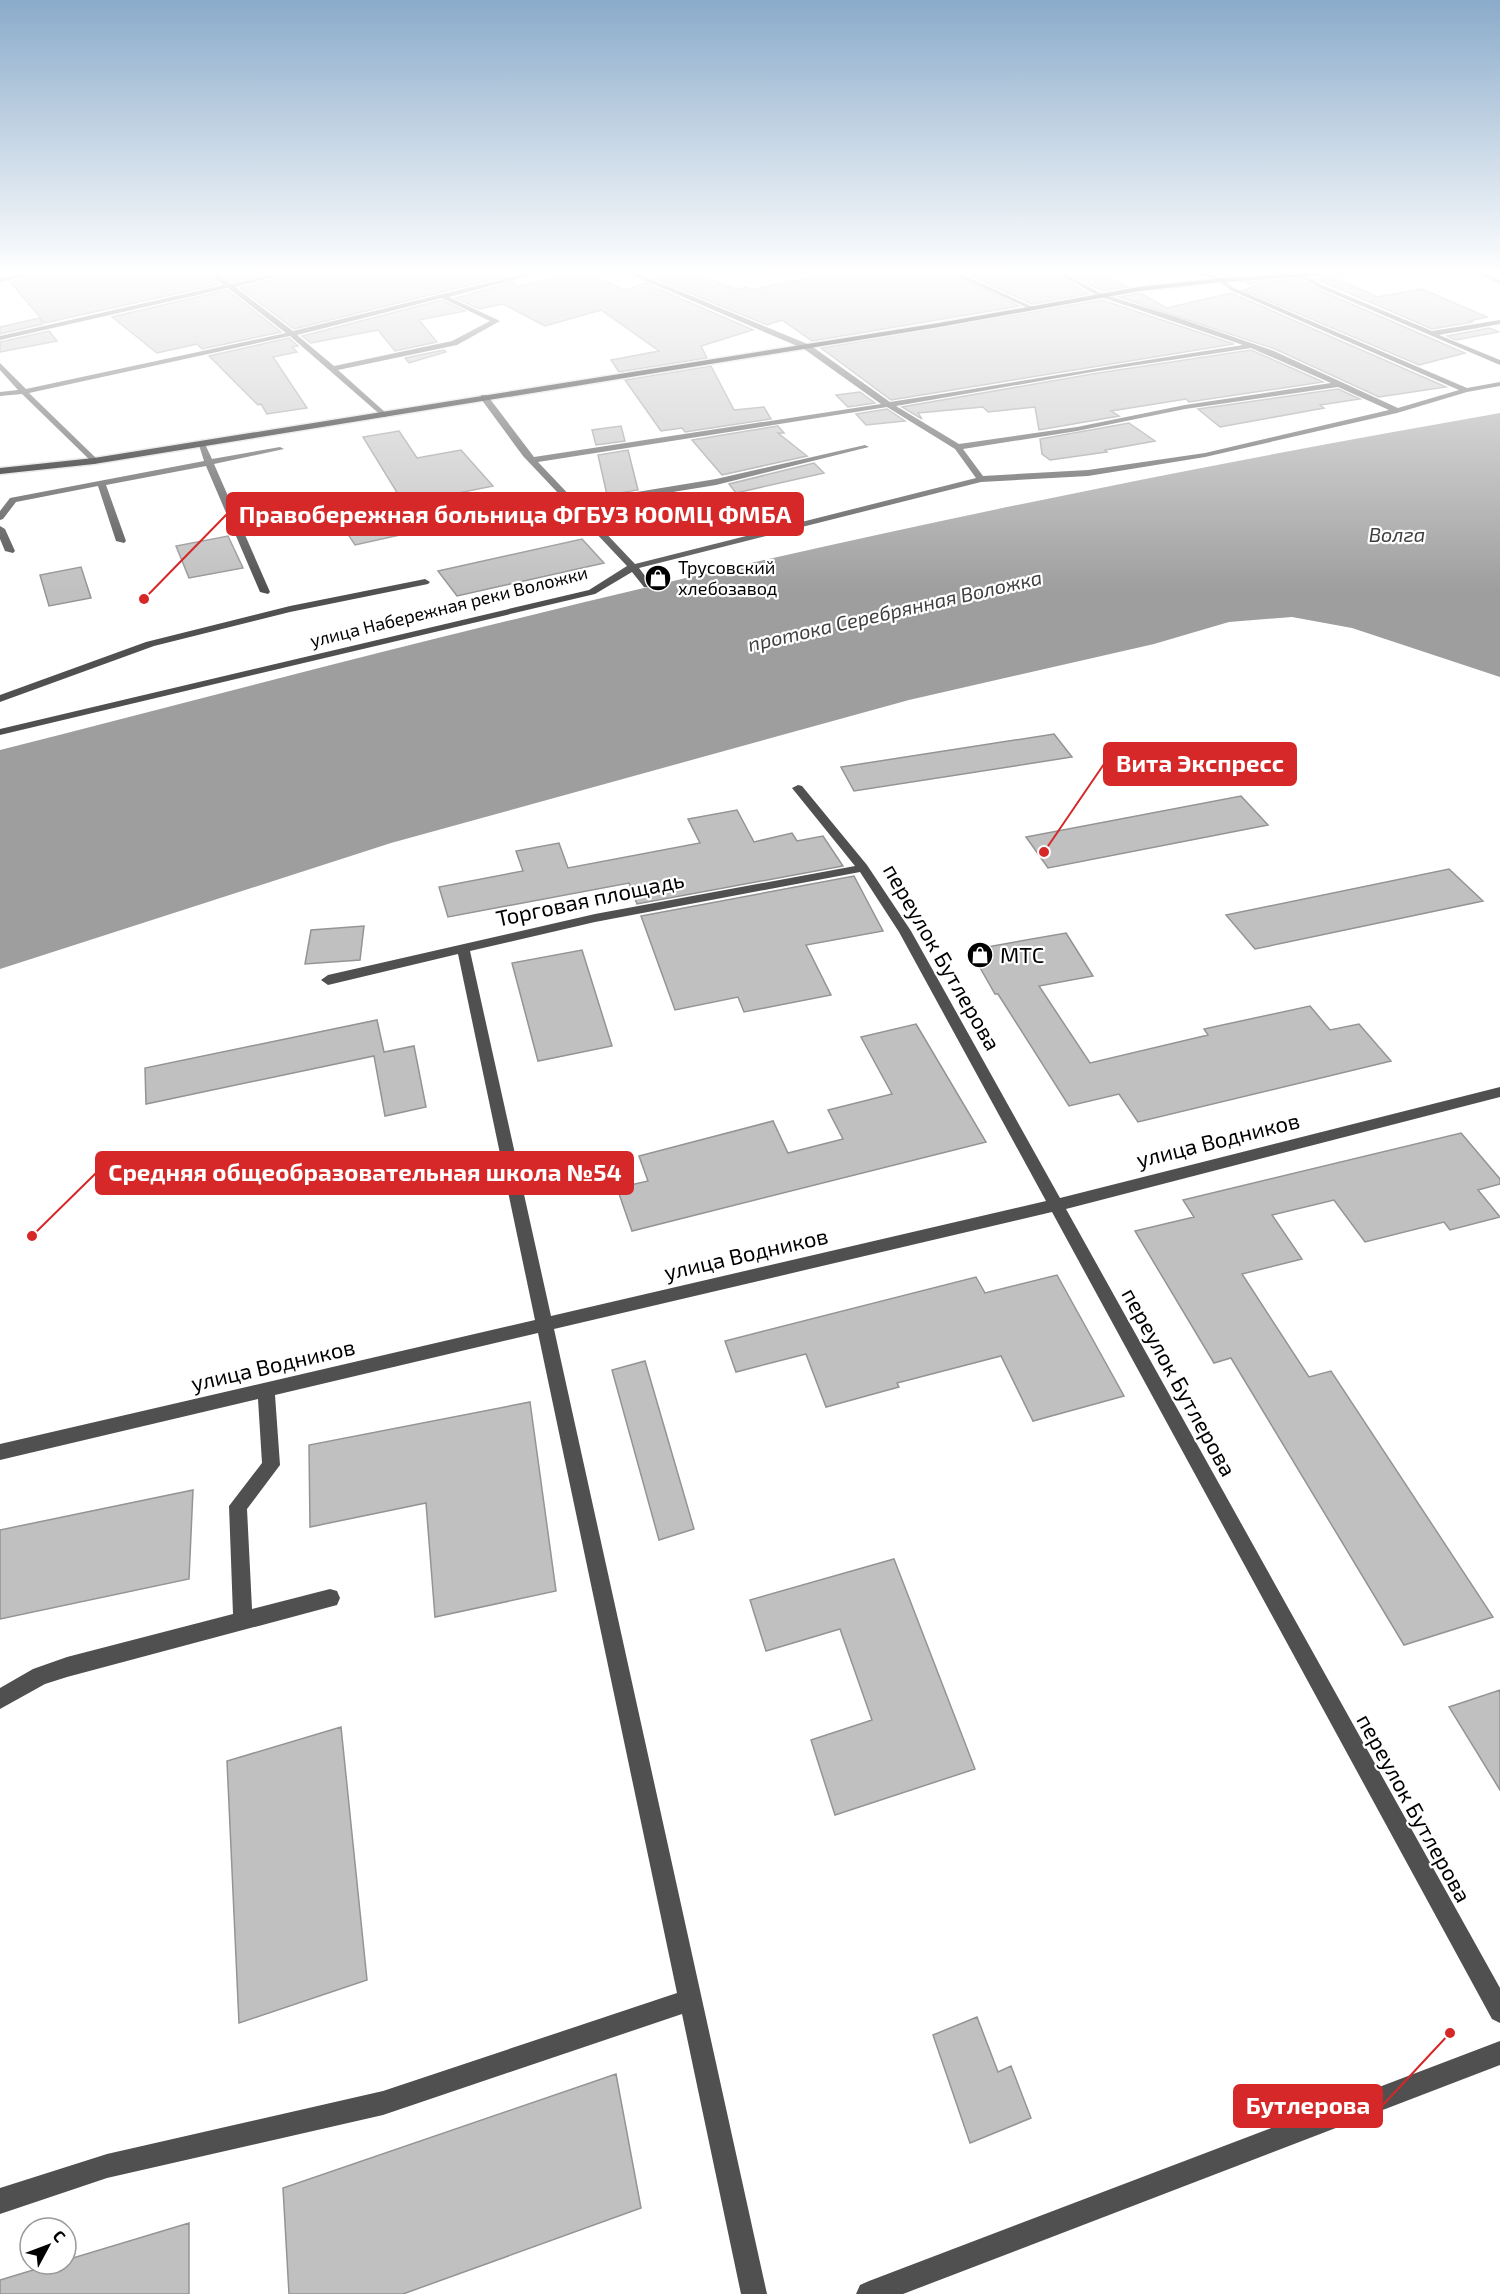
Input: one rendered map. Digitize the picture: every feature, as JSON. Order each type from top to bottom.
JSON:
[{"type":"main road","points":[[0,471],[94,461],[606,378]]},
{"type":"street","points":[[11,378],[23,393],[94,461]]},
{"type":"street","points":[[0,394],[23,393],[91,378]]},
{"type":"street","points":[[342,378],[383,415]]},
{"type":"street","points":[[851,378],[887,404],[958,447],[981,479]]},
{"type":"street","points":[[531,460],[1050,378]]},
{"type":"street","points":[[1328,378],[1397,411]]},
{"type":"street","points":[[1438,378],[1466,390]]},
{"type":"street","points":[[958,447],[1077,429],[1185,407],[1342,384]]},
{"type":"street","name":"улица Набережная реки Воложки","points":[[0,732],[592,592],[633,567],[981,479],[1088,473],[1205,455],[1397,411],[1466,390],[1500,384]]},
{"type":"street","points":[[484,397],[531,460],[633,567],[647,585]]},
{"type":"street","points":[[201,444],[265,592]]},
{"type":"street","points":[[574,505],[716,482],[866,447]]},
{"type":"street","points":[[0,517],[13,500],[280,448]]},
{"type":"street","points":[[101,483],[121,541]]},
{"type":"street","points":[[0,529],[10,551]]},
{"type":"street","points":[[0,699],[150,644],[290,609],[425,582]]},
{"type":"street","name":"переулок Бутлерова","points":[[798,788],[863,868],[905,931],[1500,2011]]},
{"type":"street","name":"Торговая площадь","points":[[328,980],[463,947],[663,904],[863,868]]},
{"type":"street","points":[[463,947],[754,2294]]},
{"type":"street","name":"улица Водников","points":[[0,1452],[1056,1205],[1500,1092]]},
{"type":"street","points":[[243,1621],[238,1506],[271,1465],[266,1390]]},
{"type":"street","points":[[0,1699],[40,1676],[67,1667],[330,1598]]},
{"type":"street","points":[[0,2201],[107,2166],[382,2103],[690,2000]]},
{"type":"street","points":[[869,2294],[1500,2053]]},
{"type":"water","name":"Волга","points":[[1500,413],[1500,677],[1352,628],[1292,617],[1229,622],[1154,644],[909,700],[391,843],[0,969],[0,750],[458,633],[767,559],[1010,506]]},
{"type":"building","points":[[231,378],[287,378],[307,408],[267,414],[261,404],[258,405]]},
{"type":"building","points":[[717,378],[734,410],[764,407],[771,419],[685,432],[682,428],[661,431],[625,380]]},
{"type":"building","points":[[861,378],[1025,378],[891,400]]},
{"type":"building","points":[[1069,378],[1314,378],[1323,382],[1111,411],[1119,416],[1039,430],[1035,407],[988,412],[983,407],[918,413],[922,419],[902,407]]},
{"type":"building","points":[[1338,378],[1426,378],[1446,387],[1379,397]]},
{"type":"building","points":[[1338,389],[1360,399],[1320,405],[1324,408],[1220,427],[1198,409]]},
{"type":"building","points":[[860,392],[875,403],[848,407],[836,395]]},
{"type":"building","points":[[887,409],[905,421],[866,425],[856,414]]},
{"type":"building","points":[[1129,423],[1155,441],[1105,450],[1107,452],[1050,460],[1042,454],[1040,439]]},
{"type":"building","points":[[621,426],[625,441],[596,445],[592,430]]},
{"type":"building","points":[[778,426],[784,433],[778,433],[807,456],[722,475],[692,440]]},
{"type":"building","points":[[399,431],[417,458],[461,450],[493,486],[404,504],[363,437]]},
{"type":"building","points":[[628,450],[638,490],[607,495],[598,455]]},
{"type":"building","points":[[814,463],[824,473],[736,493],[729,484]]},
{"type":"building","points":[[372,498],[400,535],[355,545],[330,507]]},
{"type":"building","points":[[228,536],[243,568],[189,578],[176,546]]},
{"type":"building","points":[[582,539],[604,563],[457,596],[438,571]]},
{"type":"building","points":[[81,567],[91,598],[49,606],[40,575]]},
{"type":"building","points":[[1054,734],[1072,757],[854,791],[841,767]]},
{"type":"building","points":[[1241,796],[1268,825],[1048,868],[1026,837]]},
{"type":"building","points":[[737,810],[754,842],[792,833],[797,841],[823,836],[843,866],[637,904],[629,883],[448,917],[439,887],[523,871],[516,851],[559,843],[568,868],[700,843],[688,819]]},
{"type":"building","points":[[1449,869],[1483,901],[1255,949],[1226,915]]},
{"type":"building","points":[[854,876],[883,931],[806,945],[831,995],[744,1012],[738,997],[675,1010],[641,916]]},
{"type":"building","points":[[364,926],[360,960],[305,964],[311,930]]},
{"type":"building","points":[[1066,933],[1093,976],[1039,986],[1090,1063],[1208,1035],[1204,1029],[1310,1006],[1330,1030],[1359,1024],[1391,1061],[1138,1122],[1119,1094],[1069,1106],[998,994],[995,994],[970,950]]},
{"type":"building","points":[[582,950],[612,1046],[538,1061],[512,963]]},
{"type":"building","points":[[377,1020],[384,1052],[414,1046],[426,1107],[385,1116],[374,1056],[146,1104],[145,1068]]},
{"type":"building","points":[[916,1024],[986,1142],[632,1231],[617,1188],[648,1181],[639,1156],[773,1121],[788,1153],[843,1139],[828,1110],[892,1094],[861,1037]]},
{"type":"building","points":[[1461,1133],[1500,1179],[1500,1184],[1478,1190],[1500,1217],[1450,1230],[1444,1222],[1365,1242],[1334,1200],[1272,1215],[1302,1259],[1242,1274],[1309,1377],[1331,1371],[1493,1617],[1404,1645],[1231,1358],[1214,1363],[1135,1231],[1194,1217],[1183,1200]]},
{"type":"building","points":[[1057,1275],[1124,1396],[1033,1421],[1001,1356],[897,1383],[899,1387],[826,1407],[806,1354],[736,1372],[725,1341],[976,1277],[985,1293]]},
{"type":"building","points":[[645,1361],[694,1529],[659,1540],[612,1370]]},
{"type":"building","points":[[530,1402],[556,1591],[435,1617],[426,1503],[310,1527],[309,1445]]},
{"type":"building","points":[[193,1490],[189,1579],[0,1619],[0,1530]]},
{"type":"building","points":[[894,1559],[975,1769],[835,1815],[811,1740],[872,1720],[840,1629],[766,1651],[750,1600]]},
{"type":"building","points":[[1500,1690],[1500,1790],[1449,1707]]},
{"type":"building","points":[[341,1727],[367,1980],[239,2023],[227,1761]]},
{"type":"building","points":[[977,2017],[998,2072],[1011,2066],[1031,2118],[970,2143],[933,2035]]},
{"type":"building","points":[[616,2074],[641,2208],[403,2294],[289,2294],[283,2188]]},
{"type":"building","points":[[189,2223],[189,2294],[0,2294],[0,2280],[18,2275],[78,2276],[78,2256]]},
{"type":"place","name":"Трусовский хлебозавод","points":[[658,578]]},
{"type":"place","name":"Правобережная больница ФГБУЗ ЮОМЦ ФМБА","points":[[144,599]]},
{"type":"place","name":"Вита Экспресс","points":[[1044,852]]},
{"type":"place","name":"МТС","points":[[980,955]]},
{"type":"place","name":"Средняя общеобразовательная школа №54","points":[[32,1236]]},
{"type":"place","name":"Бутлерова","points":[[1450,2033]]},
{"type":"water label","name":"протока Серебрянная Воложка","points":[[895,611]]}]
